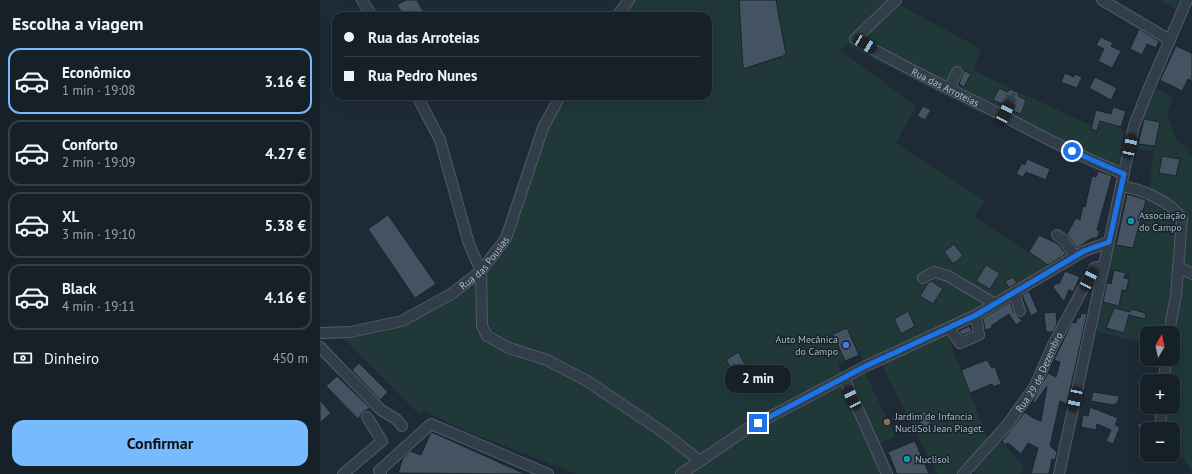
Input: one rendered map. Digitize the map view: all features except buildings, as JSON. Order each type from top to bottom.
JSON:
[{"type":"street","points":[[362,0],[370,12]]},
{"type":"street","points":[[620,12],[628,0]]},
{"type":"street","name":"Rua das Arroteias","points":[[896,0],[855,39],[884,56],[949,89],[1096,162],[1124,174]]},
{"type":"street","points":[[1102,0],[1170,40]]},
{"type":"street","points":[[1059,474],[1137,118],[1187,0]]},
{"type":"street","points":[[949,89],[957,72]]},
{"type":"street","points":[[1001,115],[1009,99]]},
{"type":"street","points":[[419,100],[440,140],[469,244],[481,271],[482,326],[486,336],[509,348],[547,360],[587,381],[663,432],[700,461]]},
{"type":"street","name":"Rua das Pousias","points":[[320,333],[350,332],[402,321],[451,294],[481,271],[506,238],[543,128],[558,100]]},
{"type":"street","points":[[1121,186],[1138,188],[1177,211],[1182,219],[1179,267],[1170,326]]},
{"type":"street","points":[[1057,235],[1063,239],[1075,256]]},
{"type":"street","points":[[681,474],[747,429],[844,378],[976,315],[1084,251],[1109,242]]},
{"type":"street","name":"Rua 29 de Dezembro","points":[[962,474],[1008,424],[1035,386],[1053,345],[1094,268],[1104,266]]},
{"type":"street","points":[[1179,267],[1192,274]]},
{"type":"street","points":[[923,278],[934,272],[948,276],[998,303]]},
{"type":"street","points":[[961,278],[998,303]]},
{"type":"street","points":[[1014,293],[1020,311]]},
{"type":"street","points":[[949,328],[960,343],[979,335],[976,315]]},
{"type":"street","points":[[320,347],[381,410],[396,419],[402,426]]},
{"type":"street","points":[[844,378],[887,474]]},
{"type":"street","points":[[343,474],[382,441],[367,417]]},
{"type":"street","points":[[381,474],[379,471],[430,424],[548,474]]},
{"type":"green space","points":[[629,0],[901,0],[898,4],[981,49],[974,71],[1092,126],[1091,129],[1097,131],[1100,121],[1122,127],[1121,131],[1124,132],[1117,177],[952,99],[860,52],[851,46],[850,43],[840,50],[916,106],[896,143],[985,201],[974,217],[1055,269],[945,330],[990,444],[963,474],[937,474],[880,361],[866,366],[847,328],[833,334],[845,361],[838,364],[887,474],[577,474],[464,430],[423,411],[419,414],[343,338],[320,340],[320,333],[402,321],[451,294],[488,261],[521,196],[558,100],[712,100],[712,12],[620,12]]},
{"type":"green space","points":[[1160,0],[1179,0],[1175,10]]},
{"type":"green space","points":[[1154,87],[1173,97],[1167,115],[1177,142],[1191,149],[1189,154],[1192,155],[1192,273],[1181,269],[1192,275],[1192,471],[1180,455],[1180,422],[1162,422],[1162,414],[1180,414],[1180,374],[1165,374],[1165,366],[1180,366],[1180,326],[1140,326],[1140,342],[1096,331],[1102,302],[1119,306],[1122,290],[1126,291],[1130,274],[1108,269],[1114,245],[1133,248],[1150,187],[1153,151],[1134,149],[1135,143],[1155,146],[1159,122],[1142,118]]},
{"type":"green space","points":[[865,373],[895,436],[877,445],[849,382]]},
{"type":"green space","points":[[1000,440],[1024,467],[1020,474],[976,474],[972,470],[984,458],[987,458]]},
{"type":"place","name":"Associação do Campo","points":[[1131,221]]},
{"type":"place","name":"Auto Mecânica do Campo","points":[[846,345]]},
{"type":"place","name":"Jardim de Infancia NucliSol Jean Piaget.","points":[[887,422]]},
{"type":"place","name":"Nuclisol","points":[[907,459]]},
{"type":"route","points":[[758,423],[866,366],[976,315],[1084,251],[1109,242],[1124,174],[1072,151]]}]
